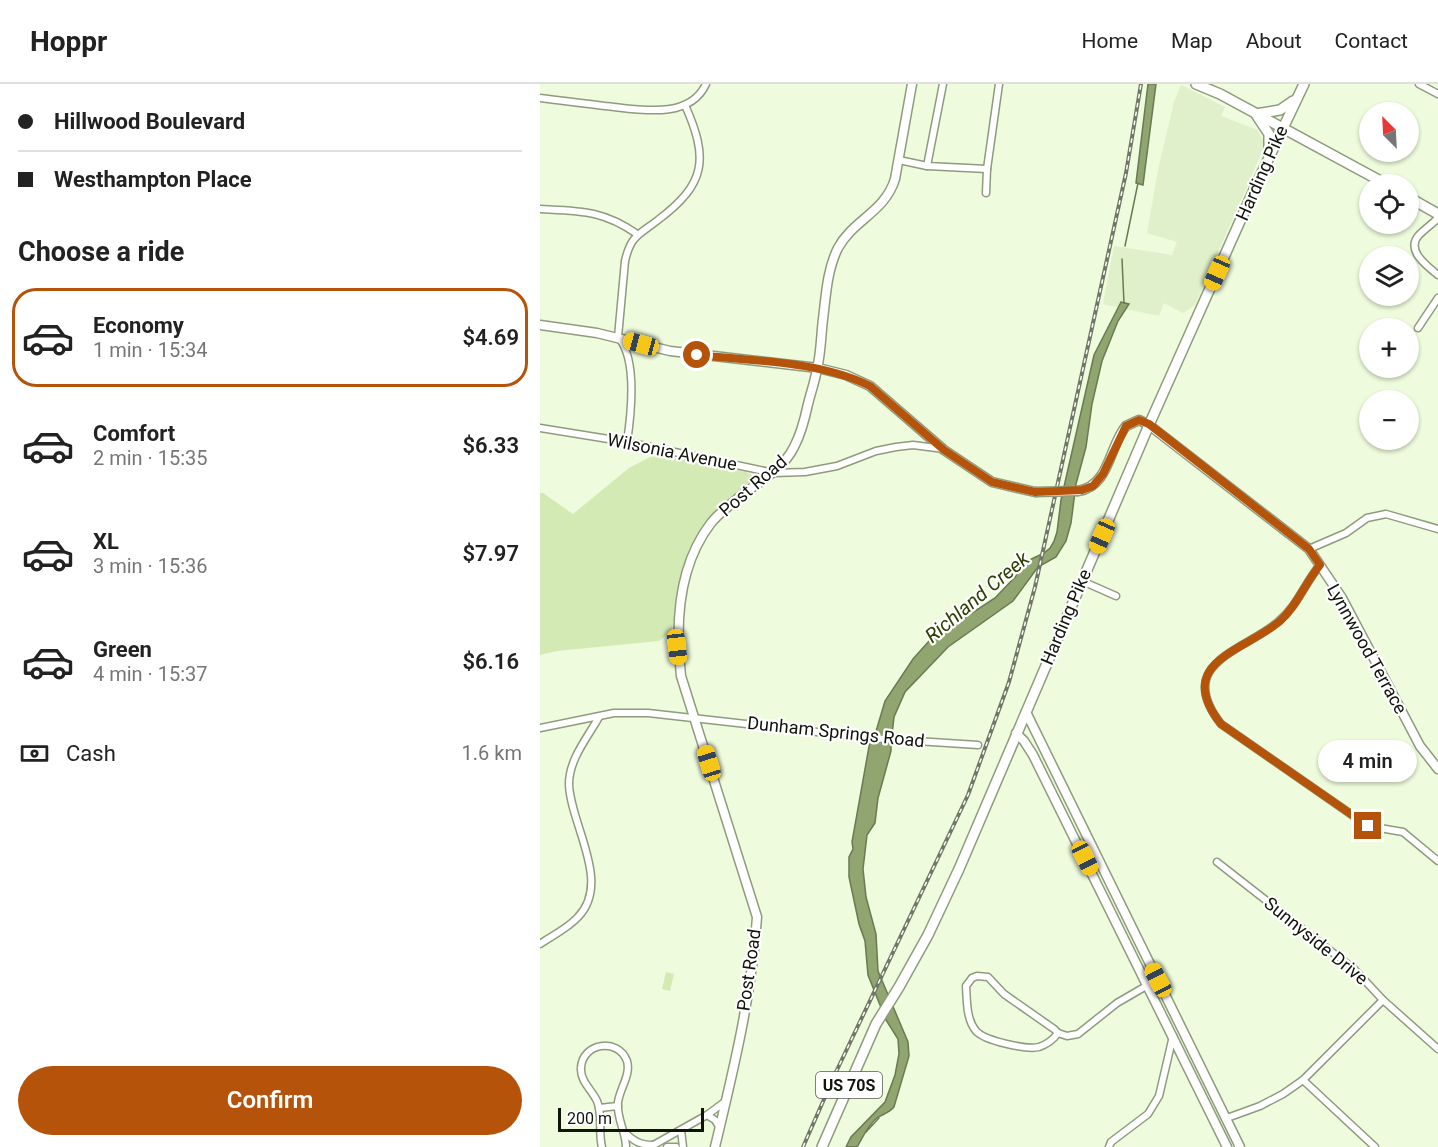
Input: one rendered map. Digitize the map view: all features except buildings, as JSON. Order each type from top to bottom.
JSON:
[{"type":"main road","points":[[1196,84],[1220,94],[1367,174]]},
{"type":"main road","name":"Harding Pike","points":[[822,1147],[876,1024],[928,934],[959,869],[1149,424],[1269,156],[1304,84]]},
{"type":"main road","points":[[1256,114],[1280,110],[1298,95]]},
{"type":"main road","points":[[1256,114],[1269,134],[1269,156]]},
{"type":"main road","points":[[1419,204],[1438,216]]},
{"type":"street","points":[[540,98],[660,111],[685,105],[701,94],[706,84]]},
{"type":"street","name":"Post Road","points":[[715,1147],[754,957],[757,917],[681,675],[677,647],[679,612],[687,570],[711,522],[745,493],[774,473],[787,460],[795,446],[803,426],[818,368],[828,278],[838,248],[849,233],[879,207],[889,195],[899,160],[912,84]]},
{"type":"street","points":[[927,166],[943,84]]},
{"type":"street","points":[[986,193],[987,169],[999,84]]},
{"type":"street","points":[[1419,84],[1438,94]]},
{"type":"street","points":[[627,442],[633,406],[632,388],[625,345],[618,337],[625,261],[627,250],[637,234],[679,204],[693,186],[700,166],[699,150],[694,124],[685,105]]},
{"type":"street","points":[[899,160],[927,166],[987,169]]},
{"type":"street","points":[[540,208],[598,214],[618,221],[637,234]]},
{"type":"street","points":[[1438,216],[1417,237],[1414,244],[1424,264],[1438,275]]},
{"type":"street","points":[[1419,326],[1438,298]]},
{"type":"street","points":[[540,325],[618,337],[670,351],[818,368],[846,375],[870,386],[944,450],[992,482],[1035,492],[1078,490],[1093,486],[1101,477],[1126,426],[1139,420],[1149,424]]},
{"type":"street","name":"Lynnwood Terrace","points":[[1149,424],[1309,549],[1342,598],[1420,746],[1438,769]]},
{"type":"street","name":"Wilsonia Avenue","points":[[540,428],[627,442],[774,473],[821,470],[876,450],[896,447],[913,445],[944,450]]},
{"type":"street","points":[[1309,549],[1346,533],[1367,518],[1386,514],[1438,529]]},
{"type":"street","points":[[1320,565],[1290,611],[1265,632],[1226,654],[1215,663],[1205,685],[1206,700],[1212,713],[1221,724],[1327,798],[1368,826],[1402,832],[1438,861]]},
{"type":"street","points":[[1082,581],[1116,596]]},
{"type":"street","points":[[1026,712],[1240,1147]]},
{"type":"street","name":"Dunham Springs Road","points":[[540,728],[614,713],[649,713],[695,716],[870,738],[978,745]]},
{"type":"street","points":[[540,944],[567,927],[579,916],[589,899],[592,877],[569,783],[571,767],[599,717]]},
{"type":"street","points":[[1016,733],[1033,755],[1047,782],[1227,1147]]},
{"type":"street","points":[[1047,782],[1057,777]]},
{"type":"street","points":[[1066,820],[1076,815]]},
{"type":"street","name":"Sunnyside Drive","points":[[1217,862],[1355,970],[1383,1000],[1438,1049]]},
{"type":"street","points":[[1094,876],[1104,872]]},
{"type":"street","points":[[1058,1033],[1048,1043],[1036,1048],[982,1037],[973,1026],[968,1011],[966,986],[968,981],[977,976],[988,977],[1004,994],[1058,1033],[1067,1036],[1078,1034],[1117,1003],[1158,980]]},
{"type":"street","points":[[1216,1122],[1267,1102],[1303,1080],[1383,1000]]},
{"type":"street","points":[[1173,1036],[1183,1031]]},
{"type":"street","points":[[1109,1147],[1148,1113],[1159,1096],[1173,1036]]},
{"type":"street","points":[[602,1147],[599,1108],[582,1076],[581,1068],[586,1054],[601,1046],[615,1048],[626,1060],[628,1071],[618,1106],[625,1132],[626,1147]]},
{"type":"street","points":[[1303,1080],[1375,1147]]},
{"type":"street","points":[[625,1132],[634,1141],[652,1146],[707,1115],[726,1101]]},
{"type":"street","points":[[599,1108],[618,1106]]},
{"type":"street","points":[[707,1115],[715,1119],[720,1128]]},
{"type":"street","points":[[681,1130],[683,1147]]},
{"type":"street","points":[[667,1147],[676,1147]]},
{"type":"shaded area","points":[[1148,84],[1156,84],[1143,185],[1136,183]]},
{"type":"shaded area","points":[[1181,85],[1225,107],[1221,116],[1258,130],[1265,145],[1195,305],[1183,313],[1164,303],[1159,316],[1103,304],[1114,246],[1172,255],[1177,242],[1147,233],[1158,170],[1174,102]]},
{"type":"shaded area","points":[[1121,302],[1129,304],[1118,321],[1102,361],[1066,541],[1056,557],[1038,567],[1013,601],[948,647],[905,692],[894,717],[892,735],[889,740],[891,751],[878,798],[875,823],[867,835],[863,869],[866,897],[876,934],[878,971],[908,1042],[909,1056],[894,1107],[874,1121],[857,1147],[846,1147],[851,1137],[885,1102],[895,1075],[899,1054],[898,1039],[886,1020],[868,975],[865,941],[849,877],[849,857],[853,849],[852,842],[870,741],[873,739],[885,701],[913,659],[929,641],[995,598],[1016,576],[1025,562],[1050,548],[1057,532],[1061,500],[1094,355]]},
{"type":"shaded area","points":[[656,454],[746,472],[755,476],[754,481],[722,507],[690,551],[682,572],[673,626],[668,634],[659,641],[557,651],[540,655],[540,493],[573,514],[629,468]]},
{"type":"shaded area","points":[[666,972],[674,974],[670,991],[662,989]]},
{"type":"waterway","name":"Richland Creek","points":[[1125,246],[1138,183]]},
{"type":"waterway","name":"Richland Creek","points":[[1122,259],[1124,303]]},
{"type":"waterway","name":"Richland Creek","points":[[866,1132],[879,1118]]},
{"type":"railway","points":[[803,1147],[836,1072],[968,795],[1009,682],[1035,587],[1126,173],[1141,84]]},
{"type":"route","points":[[697,355],[818,368],[846,375],[870,386],[944,450],[992,482],[1035,492],[1082,490],[1093,486],[1103,474],[1122,430],[1139,420],[1149,424],[1309,549],[1320,565],[1290,611],[1265,632],[1226,654],[1215,663],[1205,685],[1206,700],[1212,713],[1221,724],[1368,826]]}]
